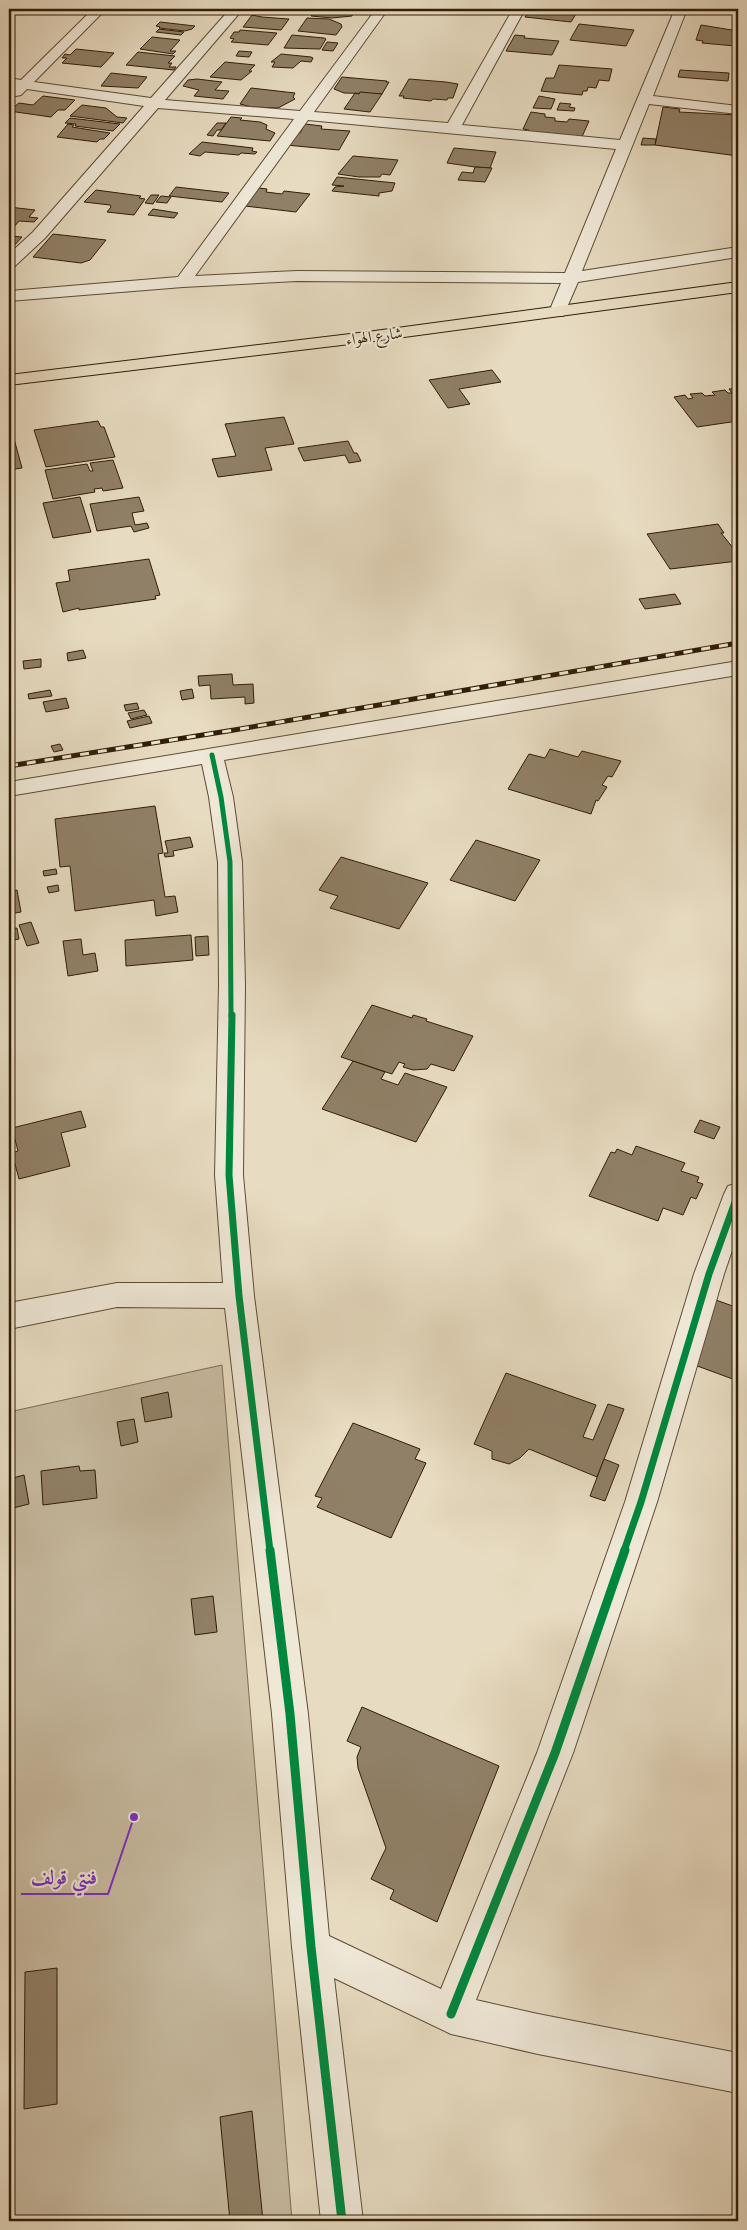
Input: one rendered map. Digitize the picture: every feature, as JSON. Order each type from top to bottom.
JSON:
[{"type":"main road","name":"شارع الهواء","points":[[9,380],[557,312],[738,287]]},
{"type":"main road","points":[[441,344],[639,317]]},
{"type":"main road","points":[[48,392],[254,368]]},
{"type":"street","points":[[9,100],[100,9]]},
{"type":"street","points":[[9,262],[39,235],[238,9]]},
{"type":"street","points":[[183,282],[382,9]]},
{"type":"street","points":[[453,128],[519,9]]},
{"type":"street","points":[[557,312],[569,278],[681,9]]},
{"type":"street","points":[[9,82],[154,103],[453,128],[624,145]]},
{"type":"street","points":[[644,99],[738,110]]},
{"type":"street","points":[[9,296],[183,282],[298,276],[569,278],[738,252]]},
{"type":"street","points":[[9,290],[29,293]]},
{"type":"street","points":[[9,790],[738,668]]},
{"type":"street","points":[[212,755],[221,797],[230,862],[232,984],[229,1175],[239,1296],[290,1714],[311,1947],[342,2221]]},
{"type":"street","points":[[451,2014],[556,1753],[641,1502],[709,1274],[738,1194]]},
{"type":"street","points":[[9,1316],[117,1295],[239,1296]]},
{"type":"street","points":[[311,1947],[451,2014],[538,2034],[738,2073]]},
{"type":"shaded area","points":[[222,1365],[292,2221],[9,2221],[9,1412]]},
{"type":"building","points":[[310,9],[354,9],[352,16],[332,18],[311,16],[315,12],[308,12]]},
{"type":"building","points":[[397,9],[437,9],[435,12]]},
{"type":"building","points":[[537,9],[579,9],[571,22],[525,17],[530,10],[536,11]]},
{"type":"building","points":[[252,15],[289,19],[281,30],[243,27]]},
{"type":"building","points":[[307,18],[329,19],[341,24],[342,27],[336,35],[298,31]]},
{"type":"building","points":[[160,22],[195,26],[185,31],[159,28],[156,26]]},
{"type":"building","points":[[579,24],[634,30],[626,46],[570,40]]},
{"type":"building","points":[[701,25],[738,31],[735,46],[702,43],[703,41],[696,40]]},
{"type":"building","points":[[159,29],[184,32],[181,35],[156,32]]},
{"type":"building","points":[[240,30],[277,33],[268,45],[231,42],[234,39],[230,38],[234,32],[239,32]]},
{"type":"building","points":[[292,35],[326,39],[320,49],[284,48]]},
{"type":"building","points":[[515,35],[525,36],[524,38],[559,41],[552,55],[506,51]]},
{"type":"building","points":[[152,37],[180,40],[170,51],[176,51],[173,54],[140,49]]},
{"type":"building","points":[[327,42],[338,43],[333,51],[322,50]]},
{"type":"building","points":[[76,49],[114,53],[101,67],[62,63],[67,58],[62,58],[65,54],[70,55]]},
{"type":"building","points":[[239,51],[252,52],[249,57],[236,56]]},
{"type":"building","points":[[138,52],[175,56],[168,63],[172,63],[169,67],[176,67],[174,70],[126,65]]},
{"type":"building","points":[[281,54],[313,58],[311,62],[301,61],[293,68],[272,67],[275,62],[271,62]]},
{"type":"building","points":[[225,62],[255,65],[249,71],[252,71],[241,80],[210,77]]},
{"type":"building","points":[[559,65],[612,69],[609,81],[599,80],[596,88],[588,87],[587,91],[583,91],[582,95],[541,91],[546,78],[554,78]]},
{"type":"building","points":[[680,70],[729,73],[728,81],[678,77]]},
{"type":"building","points":[[111,73],[147,77],[138,88],[101,86]]},
{"type":"building","points":[[342,77],[389,82],[382,94],[344,93],[334,89]]},
{"type":"building","points":[[197,79],[222,82],[215,90],[229,91],[223,99],[194,96],[199,90],[183,86],[188,80]]},
{"type":"building","points":[[409,79],[458,84],[453,98],[448,98],[447,100],[433,99],[431,101],[403,98],[404,96],[399,96]]},
{"type":"building","points":[[251,88],[295,93],[293,97],[295,99],[278,108],[252,107],[240,104]]},
{"type":"building","points":[[360,92],[382,94],[370,112],[344,109],[355,93],[359,94]]},
{"type":"building","points":[[43,96],[75,100],[65,110],[58,110],[51,117],[9,111],[19,103],[33,105]]},
{"type":"building","points":[[539,96],[555,99],[551,109],[533,108]]},
{"type":"building","points":[[560,103],[571,104],[569,107],[575,108],[574,111],[557,110]]},
{"type":"building","points":[[82,105],[106,108],[117,117],[127,118],[123,123],[70,116]]},
{"type":"building","points":[[663,107],[680,109],[679,112],[738,115],[738,156],[655,145]]},
{"type":"building","points":[[531,112],[545,114],[545,117],[555,118],[555,121],[567,122],[569,119],[589,121],[581,139],[528,134],[529,130],[523,129]]},
{"type":"building","points":[[231,117],[260,122],[267,125],[266,129],[275,133],[270,141],[217,136]]},
{"type":"building","points":[[70,118],[120,124],[113,131],[65,123]]},
{"type":"building","points":[[217,123],[226,123],[213,136],[207,135]]},
{"type":"building","points":[[68,124],[74,125],[72,127],[110,133],[104,139],[100,139],[97,142],[57,137]]},
{"type":"building","points":[[305,124],[322,126],[321,129],[350,131],[339,150],[286,145],[294,133],[300,133]]},
{"type":"building","points":[[643,138],[656,139],[655,145],[641,145]]},
{"type":"building","points":[[202,142],[253,148],[252,151],[257,152],[255,154],[241,153],[239,155],[205,152],[200,156],[189,154]]},
{"type":"building","points":[[454,148],[496,152],[490,168],[475,167],[447,163]]},
{"type":"building","points":[[353,156],[398,160],[390,175],[382,174],[380,177],[359,177],[338,174]]},
{"type":"building","points":[[475,167],[492,168],[485,182],[458,180],[462,172],[473,173]]},
{"type":"building","points":[[337,177],[395,183],[392,191],[379,193],[379,196],[332,191],[335,187],[344,186],[332,185]]},
{"type":"building","points":[[176,187],[229,193],[222,202],[169,196]]},
{"type":"building","points":[[259,188],[267,189],[266,192],[282,194],[284,191],[310,194],[296,212],[245,206]]},
{"type":"building","points":[[96,190],[141,196],[139,198],[145,199],[134,215],[107,212],[111,207],[110,205],[84,202]]},
{"type":"building","points":[[151,195],[159,195],[153,204],[145,203]]},
{"type":"building","points":[[161,196],[171,197],[167,203],[156,202]]},
{"type":"building","points":[[9,207],[35,210],[29,217],[38,218],[34,222],[19,221],[14,227],[9,226]]},
{"type":"building","points":[[153,209],[178,213],[174,218],[148,215]]},
{"type":"building","points":[[53,234],[106,240],[90,260],[81,263],[33,257]]},
{"type":"building","points":[[9,236],[22,237],[11,249],[9,248]]},
{"type":"building","points":[[492,370],[501,382],[459,389],[470,404],[448,408],[429,380]]},
{"type":"building","points":[[738,388],[738,421],[697,427],[674,397],[685,395],[688,399],[693,398],[690,394],[715,395],[712,392],[725,390],[728,393],[732,393],[729,389]]},
{"type":"building","points":[[284,417],[294,444],[265,448],[272,470],[218,477],[212,459],[236,456],[225,424]]},
{"type":"building","points":[[98,421],[101,427],[104,427],[115,457],[46,467],[34,430]]},
{"type":"building","points":[[13,435],[22,468],[9,470],[9,436]]},
{"type":"building","points":[[348,441],[354,453],[357,453],[361,461],[349,463],[345,455],[304,461],[298,448]]},
{"type":"building","points":[[113,460],[123,488],[103,491],[102,488],[94,489],[95,492],[53,499],[45,470],[87,464],[90,471],[93,471],[90,463]]},
{"type":"building","points":[[80,497],[91,532],[53,538],[43,503]]},
{"type":"building","points":[[139,497],[144,511],[132,513],[135,525],[147,523],[149,528],[134,532],[131,526],[97,531],[90,504]]},
{"type":"building","points":[[718,524],[724,533],[721,533],[738,554],[738,561],[670,569],[647,534]]},
{"type":"building","points":[[149,559],[160,595],[155,596],[156,599],[79,610],[79,608],[63,612],[56,583],[70,581],[68,570]]},
{"type":"building","points":[[675,594],[681,604],[645,609],[639,599]]},
{"type":"building","points":[[83,650],[86,658],[68,661],[67,653]]},
{"type":"building","points":[[41,659],[41,667],[24,669],[23,661]]},
{"type":"building","points":[[232,674],[233,685],[253,684],[254,703],[245,704],[245,697],[211,699],[210,685],[199,686],[198,676]]},
{"type":"building","points":[[192,689],[194,698],[182,700],[180,691]]},
{"type":"building","points":[[50,690],[52,696],[29,699],[28,694]]},
{"type":"building","points":[[66,698],[69,708],[46,712],[43,702]]},
{"type":"building","points":[[137,703],[139,709],[126,711],[124,705]]},
{"type":"building","points":[[144,710],[147,715],[131,719],[128,713]]},
{"type":"building","points":[[149,716],[152,723],[130,728],[127,721]]},
{"type":"building","points":[[60,744],[63,750],[54,752],[51,746]]},
{"type":"building","points":[[550,749],[578,757],[582,751],[621,761],[612,777],[608,776],[602,785],[607,787],[598,801],[596,800],[591,814],[508,789],[529,754],[545,758]]},
{"type":"building","points":[[155,806],[163,853],[158,854],[165,897],[175,896],[178,912],[156,916],[154,900],[75,911],[70,866],[60,867],[55,819]]},
{"type":"building","points":[[190,837],[193,847],[173,851],[174,856],[165,857],[164,853],[168,853],[165,841]]},
{"type":"building","points":[[476,840],[540,860],[515,901],[450,880]]},
{"type":"building","points":[[341,857],[428,883],[399,929],[330,908],[338,896],[319,890]]},
{"type":"building","points":[[56,869],[57,874],[44,876],[43,871]]},
{"type":"building","points":[[58,885],[59,891],[49,893],[47,887]]},
{"type":"building","points":[[17,890],[21,912],[9,914],[9,892]]},
{"type":"building","points":[[31,922],[39,943],[27,946],[19,925]]},
{"type":"building","points":[[17,928],[19,939],[9,941],[9,929]]},
{"type":"building","points":[[191,935],[193,960],[126,966],[125,940]]},
{"type":"building","points":[[208,936],[209,955],[196,956],[195,937]]},
{"type":"building","points":[[81,939],[83,955],[95,953],[98,971],[68,976],[63,941]]},
{"type":"building","points":[[372,1005],[412,1018],[413,1015],[427,1019],[426,1021],[473,1036],[454,1071],[431,1064],[427,1069],[413,1070],[403,1067],[405,1064],[399,1062],[392,1074],[341,1057]]},
{"type":"building","points":[[353,1061],[385,1072],[381,1079],[398,1085],[405,1073],[447,1087],[416,1142],[322,1109]]},
{"type":"building","points":[[81,1111],[86,1127],[61,1133],[70,1166],[19,1179],[12,1153],[18,1151],[12,1128]]},
{"type":"building","points":[[700,1120],[720,1127],[714,1139],[694,1132]]},
{"type":"building","points":[[636,1146],[685,1163],[681,1171],[699,1177],[697,1182],[703,1184],[696,1199],[691,1197],[683,1215],[663,1208],[658,1221],[589,1196],[611,1152],[615,1153],[617,1149],[632,1155]]},
{"type":"building","points":[[716,1300],[738,1308],[738,1381],[692,1364]]},
{"type":"building","points":[[506,1373],[596,1405],[583,1437],[593,1440],[608,1404],[624,1409],[597,1477],[529,1449],[520,1458],[509,1464],[492,1459],[492,1451],[474,1444]]},
{"type":"building","points":[[168,1392],[172,1417],[145,1422],[141,1398]]},
{"type":"building","points":[[134,1419],[138,1442],[121,1446],[117,1422]]},
{"type":"building","points":[[353,1423],[420,1449],[415,1459],[426,1463],[391,1538],[317,1507],[322,1498],[315,1496]]},
{"type":"building","points":[[604,1459],[619,1465],[605,1501],[590,1496]]},
{"type":"building","points":[[79,1466],[80,1471],[95,1470],[97,1498],[43,1505],[41,1471]]},
{"type":"building","points":[[24,1475],[29,1504],[9,1509],[9,1479]]},
{"type":"building","points":[[213,1596],[217,1632],[195,1635],[191,1599]]},
{"type":"building","points":[[362,1707],[499,1766],[437,1922],[390,1899],[394,1890],[371,1879],[386,1848],[358,1768],[357,1757],[361,1747],[347,1741]]},
{"type":"building","points":[[57,1968],[57,2104],[24,2109],[25,1972]]},
{"type":"building","points":[[252,2111],[263,2221],[230,2221],[220,2117]]},
{"type":"railway","points":[[9,766],[234,730],[738,643]]},
{"type":"cycle path","points":[[212,755],[221,797],[230,862],[232,984],[229,1175],[239,1296],[290,1714],[311,1947],[342,2221]]},
{"type":"cycle path","points":[[451,2014],[555,1753],[641,1502],[709,1274],[738,1194]]},
{"type":"place","name":"فنتي قولف","points":[[134,1817]]}]
